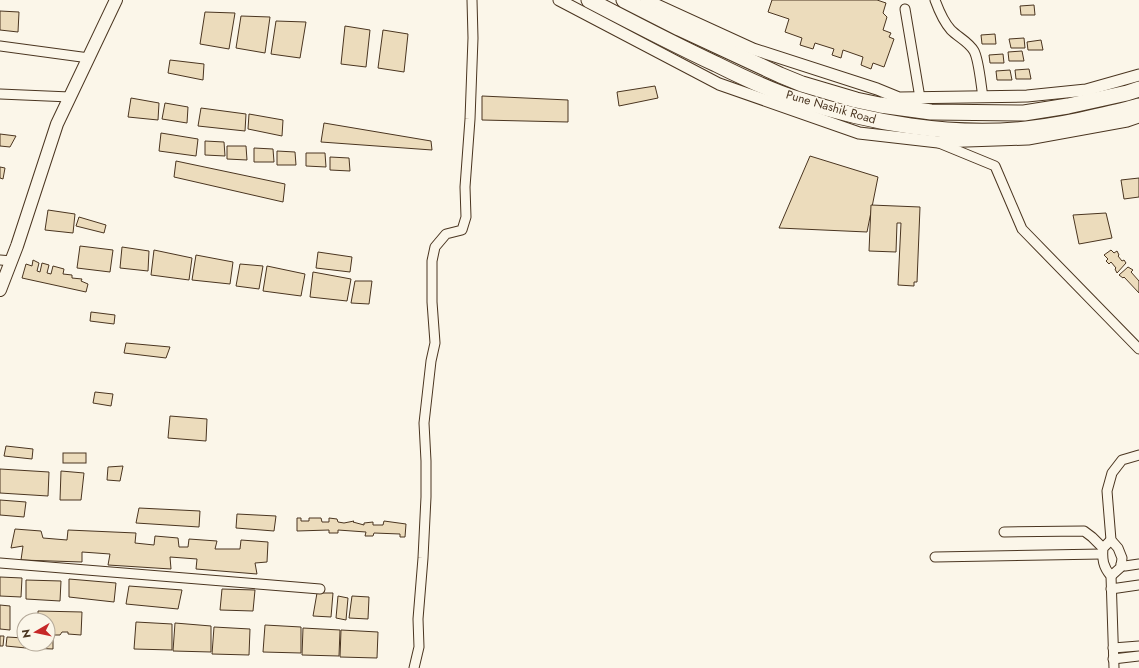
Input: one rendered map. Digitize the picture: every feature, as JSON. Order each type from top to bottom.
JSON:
[{"type":"highway","name":"Pune Nashik Road","points":[[589,0],[672,43],[732,72],[774,90],[797,99],[852,116],[877,121],[929,128],[971,131],[1026,129],[1071,122],[1139,106]]},
{"type":"highway","name":"Pune Nashik Road","points":[[624,0],[739,57],[780,75],[802,84],[856,100],[880,105],[931,112],[1024,113],[1068,106],[1139,89]]},
{"type":"main road","points":[[0,290],[6,260],[57,124],[116,0]]},
{"type":"street","points":[[414,668],[419,647],[418,619],[426,497],[424,423],[431,361],[435,343],[432,302],[432,261],[435,247],[446,234],[462,230],[466,217],[465,187],[470,119],[473,38],[472,0]]},
{"type":"street","points":[[559,0],[720,84],[859,133],[938,142],[1028,139],[1126,121],[1139,117]]},
{"type":"street","points":[[646,0],[753,49],[877,89],[899,98],[1027,96],[1086,90],[1139,75]]},
{"type":"street","points":[[935,0],[942,18],[951,30],[964,40],[974,51],[983,97]]},
{"type":"street","points":[[905,9],[920,98]]},
{"type":"street","points":[[0,46],[88,58]]},
{"type":"street","points":[[0,94],[70,97]]},
{"type":"street","points":[[938,142],[995,166],[1022,229],[1139,349]]},
{"type":"street","points":[[1111,576],[1121,567],[1122,558],[1118,548],[1111,540],[1107,491],[1112,473],[1122,460],[1139,455]]},
{"type":"street","points":[[1004,532],[1084,531],[1092,537],[1102,551],[1102,560],[1106,570],[1111,576],[1114,663],[1139,656]]},
{"type":"street","points":[[935,557],[1102,551],[1111,540]]},
{"type":"street","points":[[0,564],[320,589]]},
{"type":"street","points":[[1121,564],[1125,566],[1139,564]]},
{"type":"street","points":[[1111,589],[1139,586]]},
{"type":"street","points":[[1113,648],[1139,646]]},
{"type":"building","points":[[772,0],[877,0],[886,3],[883,13],[887,17],[883,30],[891,33],[889,37],[894,39],[884,67],[873,63],[871,69],[861,65],[863,57],[843,50],[841,58],[832,55],[834,49],[815,43],[813,49],[800,45],[802,38],[785,32],[789,19],[768,12]]},
{"type":"building","points":[[1034,5],[1035,15],[1021,15],[1020,6]]},
{"type":"building","points":[[0,11],[19,12],[18,32],[0,30]]},
{"type":"building","points":[[205,12],[235,13],[229,49],[200,44]]},
{"type":"building","points":[[241,16],[270,17],[265,53],[236,48]]},
{"type":"building","points":[[276,21],[306,22],[300,58],[271,54]]},
{"type":"building","points":[[345,26],[370,30],[366,67],[341,64]]},
{"type":"building","points":[[383,30],[408,34],[404,72],[378,68]]},
{"type":"building","points":[[995,34],[996,44],[982,44],[981,35]]},
{"type":"building","points":[[1024,38],[1025,48],[1011,48],[1009,39]]},
{"type":"building","points":[[1041,40],[1043,50],[1028,50],[1027,42]]},
{"type":"building","points":[[1022,51],[1024,61],[1009,61],[1008,52]]},
{"type":"building","points":[[1003,54],[1004,63],[990,63],[989,55]]},
{"type":"building","points":[[170,60],[204,64],[203,80],[168,73]]},
{"type":"building","points":[[1029,69],[1031,79],[1016,79],[1015,70]]},
{"type":"building","points":[[1010,70],[1012,80],[997,80],[996,71]]},
{"type":"building","points":[[655,86],[658,98],[619,106],[617,92]]},
{"type":"building","points":[[482,96],[568,100],[568,122],[482,120]]},
{"type":"building","points":[[131,98],[159,103],[158,120],[128,117]]},
{"type":"building","points":[[165,103],[188,107],[187,123],[162,119]]},
{"type":"building","points":[[201,108],[246,114],[245,131],[198,126]]},
{"type":"building","points":[[249,114],[283,120],[282,136],[248,129]]},
{"type":"building","points":[[324,123],[431,141],[432,150],[321,142]]},
{"type":"building","points":[[161,133],[198,139],[196,156],[159,151]]},
{"type":"building","points":[[0,134],[16,136],[10,147],[0,146]]},
{"type":"building","points":[[205,141],[224,142],[225,156],[205,155]]},
{"type":"building","points":[[227,146],[246,146],[247,160],[227,159]]},
{"type":"building","points":[[254,148],[273,149],[274,162],[254,162]]},
{"type":"building","points":[[277,151],[295,152],[296,165],[277,165]]},
{"type":"building","points":[[306,153],[325,153],[326,167],[306,166]]},
{"type":"building","points":[[810,156],[878,177],[867,232],[779,228]]},
{"type":"building","points":[[330,157],[349,158],[350,171],[330,170]]},
{"type":"building","points":[[176,161],[285,184],[283,202],[174,177]]},
{"type":"building","points":[[0,167],[5,168],[3,179],[0,178]]},
{"type":"building","points":[[1139,178],[1139,197],[1124,199],[1121,180]]},
{"type":"building","points":[[871,205],[920,207],[917,282],[914,282],[914,286],[898,285],[901,223],[897,223],[896,252],[869,251]]},
{"type":"building","points":[[48,210],[75,214],[73,233],[45,230]]},
{"type":"building","points":[[1106,213],[1112,238],[1079,244],[1073,215]]},
{"type":"building","points":[[79,217],[106,225],[104,233],[76,226]]},
{"type":"building","points":[[80,246],[113,250],[110,272],[77,268]]},
{"type":"building","points":[[122,247],[149,251],[148,271],[120,268]]},
{"type":"building","points":[[154,250],[192,258],[189,280],[151,275]]},
{"type":"building","points":[[1111,250],[1114,253],[1117,251],[1118,256],[1126,263],[1117,273],[1116,268],[1111,262],[1109,264],[1106,261],[1108,259],[1104,255]]},
{"type":"building","points":[[318,252],[352,257],[350,272],[316,268]]},
{"type":"building","points":[[196,255],[233,262],[230,284],[192,280]]},
{"type":"building","points":[[33,260],[39,263],[37,271],[40,272],[42,263],[49,265],[47,273],[51,274],[53,266],[64,269],[63,274],[72,275],[72,278],[82,279],[81,281],[88,284],[86,292],[22,278],[26,264],[32,266]]},
{"type":"building","points":[[240,264],[263,266],[259,289],[236,286]]},
{"type":"building","points":[[267,266],[305,274],[301,296],[263,291]]},
{"type":"building","points":[[1128,267],[1133,270],[1131,272],[1139,281],[1139,293],[1124,277],[1123,278],[1119,275]]},
{"type":"building","points":[[313,272],[351,279],[347,301],[310,297]]},
{"type":"building","points":[[355,281],[372,281],[369,304],[351,303]]},
{"type":"building","points":[[91,312],[115,315],[114,324],[90,321]]},
{"type":"building","points":[[126,343],[170,347],[166,358],[124,353]]},
{"type":"building","points":[[95,392],[113,394],[111,406],[93,403]]},
{"type":"building","points":[[170,416],[207,419],[206,441],[168,438]]},
{"type":"building","points":[[6,446],[33,449],[32,459],[4,456]]},
{"type":"building","points":[[63,453],[86,453],[86,463],[63,463]]},
{"type":"building","points":[[123,466],[120,481],[107,480],[108,467]]},
{"type":"building","points":[[0,469],[49,472],[48,496],[0,493]]},
{"type":"building","points":[[61,471],[84,473],[81,500],[60,500]]},
{"type":"building","points":[[0,500],[26,502],[24,517],[0,515]]},
{"type":"building","points":[[139,508],[200,511],[199,527],[136,523]]},
{"type":"building","points":[[237,514],[276,516],[274,531],[236,528]]},
{"type":"building","points":[[297,518],[301,518],[301,521],[309,521],[309,518],[321,518],[322,522],[329,522],[329,518],[337,519],[338,522],[344,523],[354,521],[353,522],[364,525],[364,523],[373,522],[373,525],[383,525],[384,521],[406,524],[405,537],[400,537],[400,534],[374,533],[373,536],[365,536],[366,532],[338,530],[338,533],[329,533],[329,530],[297,531]]},
{"type":"building","points":[[15,529],[41,531],[43,538],[67,540],[68,530],[136,533],[135,543],[154,545],[155,536],[178,538],[179,547],[188,547],[189,539],[217,541],[215,549],[240,549],[241,540],[268,542],[267,562],[255,563],[257,574],[196,569],[197,559],[170,557],[171,569],[108,565],[110,554],[82,552],[82,562],[21,560],[23,546],[11,548]]},
{"type":"building","points":[[0,577],[22,578],[21,597],[0,596]]},
{"type":"building","points":[[69,579],[116,583],[114,602],[69,597]]},
{"type":"building","points":[[26,580],[61,581],[60,601],[26,599]]},
{"type":"building","points":[[129,586],[182,590],[178,609],[126,604]]},
{"type":"building","points":[[222,589],[255,590],[253,611],[220,610]]},
{"type":"building","points":[[317,593],[333,593],[331,617],[313,616]]},
{"type":"building","points":[[338,596],[348,598],[346,620],[336,618]]},
{"type":"building","points":[[352,596],[369,597],[368,619],[349,618]]},
{"type":"building","points":[[0,605],[10,606],[10,630],[0,629]]},
{"type":"building","points":[[38,611],[82,612],[81,635],[62,632],[60,635],[56,635],[56,612]]},
{"type":"building","points":[[136,622],[172,624],[172,650],[134,649]]},
{"type":"building","points":[[175,623],[211,626],[211,652],[173,651]]},
{"type":"building","points":[[265,625],[301,627],[301,653],[263,652]]},
{"type":"building","points":[[214,627],[250,629],[249,655],[212,654]]},
{"type":"building","points":[[303,628],[340,630],[339,656],[302,655]]},
{"type":"building","points":[[341,630],[378,632],[377,658],[340,657]]},
{"type":"building","points":[[0,636],[4,636],[3,646],[0,646]]},
{"type":"building","points":[[7,637],[16,638],[16,647],[6,646]]}]
